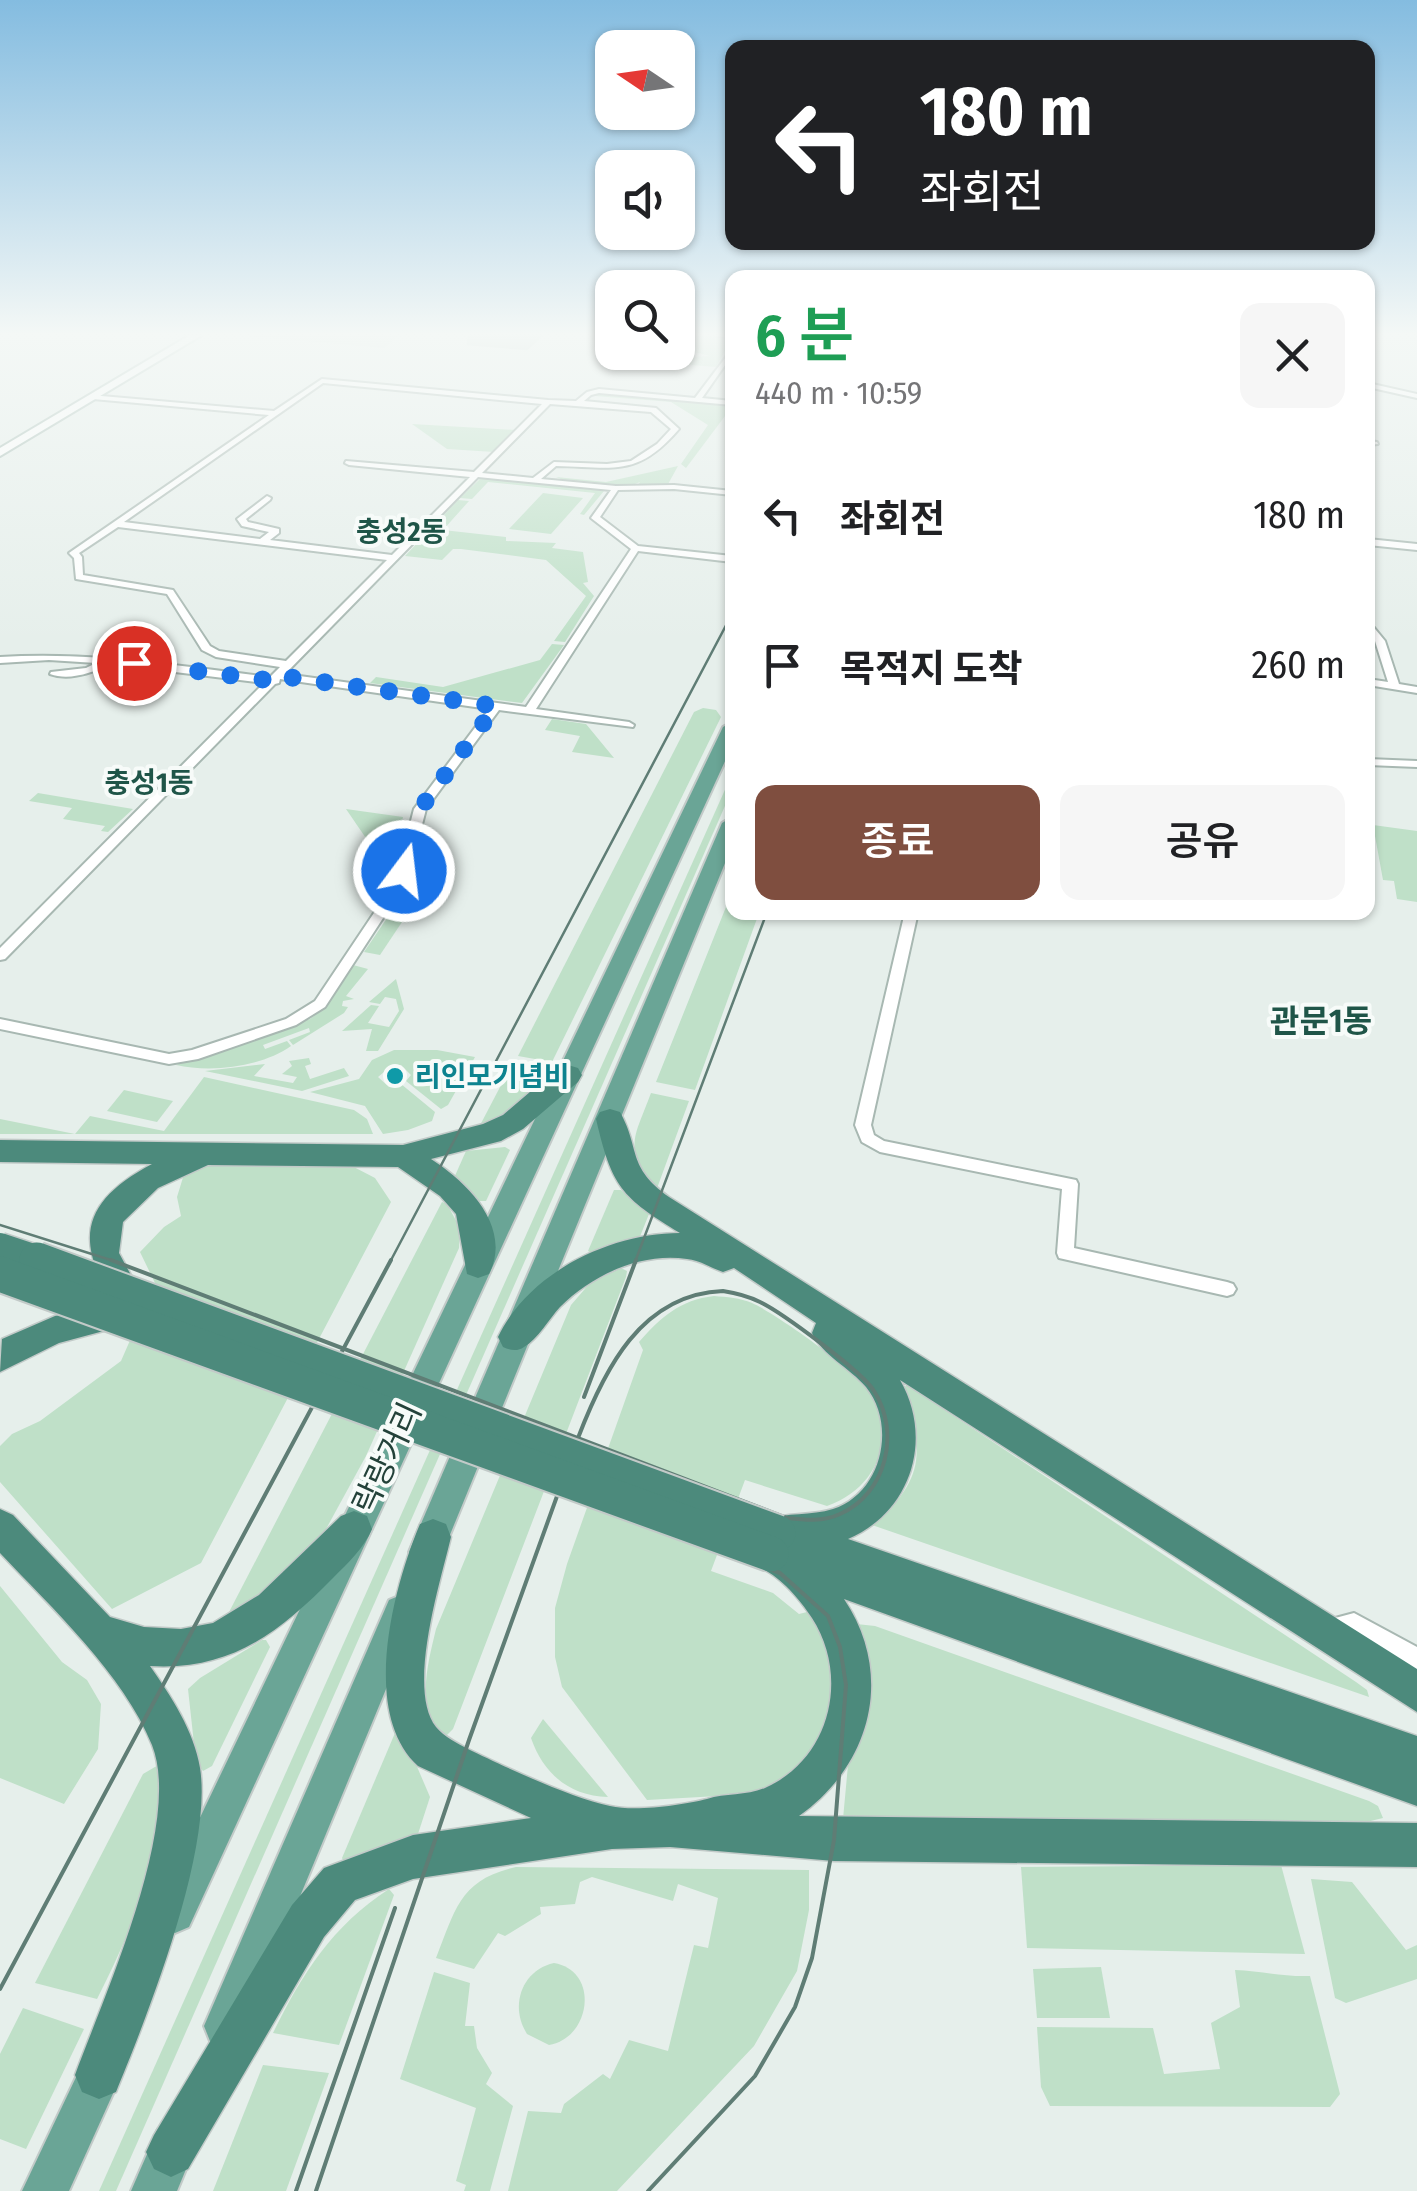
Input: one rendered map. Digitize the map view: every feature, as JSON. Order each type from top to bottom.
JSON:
[{"type":"highway","points":[[0,1151],[403,1156],[491,1133],[513,1122],[568,1076]]},
{"type":"highway","points":[[610,1119],[619,1156],[636,1189],[658,1205],[1417,1692]]},
{"type":"highway","points":[[118,1302],[104,1258],[103,1236],[122,1202],[136,1187],[171,1166],[234,1154]]},
{"type":"highway","points":[[403,1156],[466,1200],[480,1230],[478,1265]]},
{"type":"highway","points":[[514,1337],[561,1287],[587,1268],[619,1255],[669,1247],[694,1246],[716,1254],[794,1306],[878,1378],[896,1413],[898,1450],[890,1480],[861,1514],[839,1525],[774,1543]]},
{"type":"highway","points":[[0,1247],[118,1302],[1417,1785]]},
{"type":"highway","points":[[0,1274],[118,1302]]},
{"type":"highway","points":[[0,1358],[26,1340],[118,1302]]},
{"type":"highway","points":[[0,1527],[101,1634],[170,1735],[179,1768],[179,1814],[168,1866],[99,2076]]},
{"type":"highway","points":[[101,1634],[134,1647],[185,1650],[220,1640],[269,1616],[354,1529]]},
{"type":"highway","points":[[432,1537],[407,1651],[406,1705],[421,1743],[458,1765],[612,1828]]},
{"type":"highway","points":[[774,1543],[1417,1758]]},
{"type":"highway","points":[[670,1826],[778,1805],[805,1787],[840,1740],[854,1704],[855,1686],[841,1630],[820,1592],[774,1543]]},
{"type":"highway","points":[[162,2171],[308,1921],[340,1884],[428,1854],[612,1828],[670,1826],[834,1840],[1417,1845]]},
{"type":"main road","points":[[0,453],[26,437]]},
{"type":"main road","name":"락랑거리","points":[[45,2191],[725,742]]},
{"type":"main road","points":[[162,2171],[725,840]]},
{"type":"street","points":[[239,437],[73,553],[78,558],[79,577],[170,592],[206,648],[216,654],[290,665]]},
{"type":"street","points":[[1,955],[515,437]]},
{"type":"street","points":[[536,479],[554,464],[614,467],[652,457],[668,437]]},
{"type":"street","points":[[349,462],[616,488],[674,487],[725,492]]},
{"type":"street","points":[[616,488],[596,518],[636,548],[725,558]]},
{"type":"street","points":[[262,542],[276,530],[245,524],[241,519],[268,498]]},
{"type":"street","points":[[116,524],[394,558]]},
{"type":"street","points":[[1375,543],[1417,547]]},
{"type":"street","points":[[529,711],[636,548]]},
{"type":"street","points":[[1375,634],[1394,686]]},
{"type":"street","points":[[0,660],[49,656],[277,678],[629,726]]},
{"type":"street","points":[[55,674],[88,672],[109,661]]},
{"type":"street","points":[[1375,683],[1417,690]]},
{"type":"street","points":[[0,1024],[168,1059],[193,1056],[305,1016],[336,983],[394,892],[404,871],[420,809],[496,706]]},
{"type":"street","points":[[1375,762],[1417,764]]},
{"type":"street","points":[[910,920],[862,1125],[866,1138],[880,1146],[1070,1184],[1064,1254],[1227,1289]]},
{"type":"street","points":[[1320,1630],[1354,1623],[1417,1659]]},
{"type":"green space","points":[[431,437],[509,437],[494,452],[447,449]]},
{"type":"green space","points":[[700,437],[709,437],[686,468],[681,464]]},
{"type":"green space","points":[[678,466],[667,486],[637,486],[640,482],[598,487],[556,477],[606,482]]},
{"type":"green space","points":[[482,477],[604,491],[584,515],[580,514],[595,493],[488,482],[472,499],[460,498]]},
{"type":"green space","points":[[543,493],[583,498],[551,534],[509,529]]},
{"type":"green space","points":[[458,500],[469,501],[443,530],[506,537],[506,541],[556,543],[552,548],[583,552],[588,582],[583,583],[594,596],[565,642],[554,641],[586,596],[546,560],[461,549],[453,549],[442,560],[405,556]]},
{"type":"green space","points":[[552,644],[564,645],[522,703],[370,683],[376,677],[443,687],[540,660]]},
{"type":"green space","points":[[703,708],[716,710],[721,717],[552,1062],[518,1056],[694,712]]},
{"type":"green space","points":[[552,719],[586,724],[614,758],[572,752],[580,736],[545,730]]},
{"type":"green space","points":[[725,790],[725,806],[116,2191],[99,2191]]},
{"type":"green space","points":[[38,793],[133,809],[108,832],[101,831],[105,826],[63,819],[72,808],[29,801]]},
{"type":"green space","points":[[346,809],[403,817],[393,860],[383,863]]},
{"type":"green space","points":[[1375,825],[1417,831],[1417,902],[1397,899],[1394,881],[1383,880]]},
{"type":"green space","points":[[408,894],[420,895],[380,955],[364,952],[400,899]]},
{"type":"green space","points":[[725,910],[725,920],[756,920],[695,1090],[656,1082]]},
{"type":"green space","points":[[353,965],[368,969],[346,996],[354,999],[343,1001],[342,1006],[348,1007],[344,1013],[293,1045],[289,1040],[310,1032],[309,1028],[263,1045],[265,1049],[287,1041],[291,1046],[279,1053],[236,1066],[176,1065],[310,1019],[322,1010]]},
{"type":"green space","points":[[396,979],[404,1009],[378,1051],[366,1051],[372,1029],[342,1031],[371,1005],[379,1006],[368,1023],[389,1027],[399,1011],[396,999],[385,997],[380,1004],[369,1002]]},
{"type":"green space","points":[[394,1050],[437,1050],[475,1057],[448,1105],[441,1109],[406,1081],[411,1075],[401,1065],[390,1067],[378,1077],[389,1087],[401,1084],[435,1112],[432,1121],[408,1130],[383,1134],[365,1106],[310,1092],[359,1079],[372,1060]]},
{"type":"green space","points":[[309,1058],[311,1064],[305,1066],[310,1079],[344,1068],[349,1076],[302,1091],[205,1071],[265,1064],[254,1076],[293,1083],[297,1077],[282,1074],[292,1066],[289,1061]]},
{"type":"green space","points":[[511,1066],[547,1073],[536,1097],[477,1131]]},
{"type":"green space","points":[[204,1077],[354,1110],[367,1119],[373,1134],[75,1134],[90,1116],[164,1131]]},
{"type":"green space","points":[[124,1090],[173,1101],[157,1122],[107,1111]]},
{"type":"green space","points":[[651,1093],[689,1101],[656,1191],[650,1189],[635,1151],[636,1132]]},
{"type":"green space","points":[[0,1119],[75,1134],[0,1134]]},
{"type":"green space","points":[[505,1147],[510,1150],[486,1201],[479,1201],[454,1178],[466,1151]]},
{"type":"green space","points":[[213,1165],[350,1165],[375,1178],[391,1202],[201,1563],[112,1609],[0,1482],[0,1446],[121,1361],[155,1283],[140,1252],[181,1216],[177,1197],[185,1171]]},
{"type":"green space","points":[[614,1190],[621,1190],[649,1214],[639,1239],[593,1254],[588,1251]]},
{"type":"green space","points":[[442,1202],[460,1228],[459,1248],[366,1456],[314,1551],[291,1579],[228,1614]]},
{"type":"green space","points":[[621,1268],[627,1271],[626,1277],[453,1729],[445,1737],[435,1726],[426,1700],[427,1671],[436,1629],[571,1305],[590,1283]]},
{"type":"green space","points":[[714,1296],[743,1300],[762,1308],[843,1365],[864,1384],[875,1402],[883,1438],[872,1472],[860,1486],[827,1506],[745,1480],[711,1571],[773,1593],[799,1614],[811,1611],[838,1673],[825,1739],[780,1789],[647,1800],[562,1687],[555,1657],[555,1608],[643,1350],[639,1342],[672,1311],[691,1301]]},
{"type":"green space","points":[[907,1385],[1356,1682],[1367,1690],[1369,1697],[872,1525],[903,1493],[916,1463],[915,1430],[903,1388]]},
{"type":"green space","points":[[0,1586],[62,1662],[87,1680],[101,1704],[98,1749],[64,1804],[0,1778]]},
{"type":"green space","points":[[847,1623],[875,1626],[1369,1801],[1378,1806],[1383,1818],[1358,1824],[843,1819],[848,1765],[857,1734]]},
{"type":"green space","points":[[262,1640],[270,1647],[212,1766],[203,1771],[196,1762],[188,1689]]},
{"type":"green space","points":[[543,1719],[608,1797],[581,1792],[550,1772],[531,1738]]},
{"type":"green space","points":[[395,1733],[403,1734],[430,1797],[417,1837],[345,1864],[342,1858]]},
{"type":"green space","points":[[160,1764],[160,1823],[146,1885],[97,1999],[35,1983],[143,1774]]},
{"type":"green space","points":[[1281,1865],[1305,1954],[1027,1948],[1021,1867]]},
{"type":"green space","points":[[516,1867],[809,1870],[809,1910],[797,1971],[754,2046],[617,2191],[508,2191],[528,2111],[561,2113],[564,2104],[603,2074],[610,2079],[629,2040],[668,2051],[694,1945],[708,1948],[718,1898],[678,1884],[673,1901],[592,1877],[580,1882],[575,1904],[540,1907],[541,1914],[505,1936],[498,1933],[474,1969],[436,1958],[455,1911],[471,1888],[497,1872]]},
{"type":"green space","points":[[1311,1879],[1352,1882],[1406,1950],[1417,1945],[1417,1979],[1346,2003],[1335,1998]]},
{"type":"green space","points":[[389,1889],[394,1895],[339,2045],[273,2033],[320,1953],[351,1919]]},
{"type":"green space","points":[[554,1963],[579,1978],[584,2004],[574,2030],[549,2045],[527,2034],[519,2001],[534,1973]]},
{"type":"green space","points":[[1101,1967],[1110,2018],[1037,2018],[1033,1969]]},
{"type":"green space","points":[[1235,1970],[1310,1976],[1340,2094],[1330,2107],[1050,2106],[1041,2087],[1037,2027],[1153,2028],[1164,2074],[1220,2069],[1211,2023],[1240,2007]]},
{"type":"green space","points":[[434,1972],[470,1983],[465,2026],[474,2026],[477,2048],[492,2073],[486,2084],[513,2106],[490,2191],[464,2191],[466,2185],[456,2181],[476,2108],[400,2079]]},
{"type":"green space","points":[[23,2008],[84,2029],[26,2149],[0,2139],[0,2054]]},
{"type":"green space","points":[[263,2065],[329,2073],[286,2191],[213,2191]]},
{"type":"tram line","points":[[390,1262],[725,627]]},
{"type":"tram line","points":[[635,1262],[764,920]]},
{"type":"tram line","points":[[0,1225],[113,1261]]},
{"type":"tram line","points":[[343,1349],[391,1260]]},
{"type":"tram line","points":[[584,1397],[636,1260]]},
{"type":"tram line","points":[[113,1261],[117,1262]]},
{"type":"tram line","points":[[113,1261],[343,1349]]},
{"type":"tram line","points":[[0,1289],[314,1403]]},
{"type":"tram line","points":[[723,1291],[755,1300],[785,1317],[839,1357],[874,1391],[887,1425],[884,1461],[869,1492],[856,1505],[834,1517],[807,1520],[787,1518],[578,1438],[614,1362],[648,1321],[694,1295],[723,1291]]},
{"type":"tram line","points":[[314,1403],[343,1349]]},
{"type":"tram line","points":[[343,1349],[578,1438]]},
{"type":"tram line","points":[[0,1989],[314,1403]]},
{"type":"tram line","points":[[314,1403],[558,1492]]},
{"type":"tram line","points":[[558,1492],[578,1438]]},
{"type":"tram line","points":[[316,2191],[469,1740],[558,1492]]},
{"type":"tram line","points":[[558,1492],[780,1573],[828,1616],[840,1647],[846,1685],[834,1840],[812,1958],[795,2007],[755,2076],[648,2191]]},
{"type":"tram line","points":[[296,2191],[395,1908]]},
{"type":"place","name":"리인모기념비","points":[[395,1076]]},
{"type":"district","name":"충성2동","points":[[401,531]]},
{"type":"district","name":"충성1동","points":[[149,782]]},
{"type":"district","name":"관문1동","points":[[1321,1021]]},
{"type":"route","points":[[134,663],[275,681],[280,676],[496,706],[420,809],[404,871]]}]
